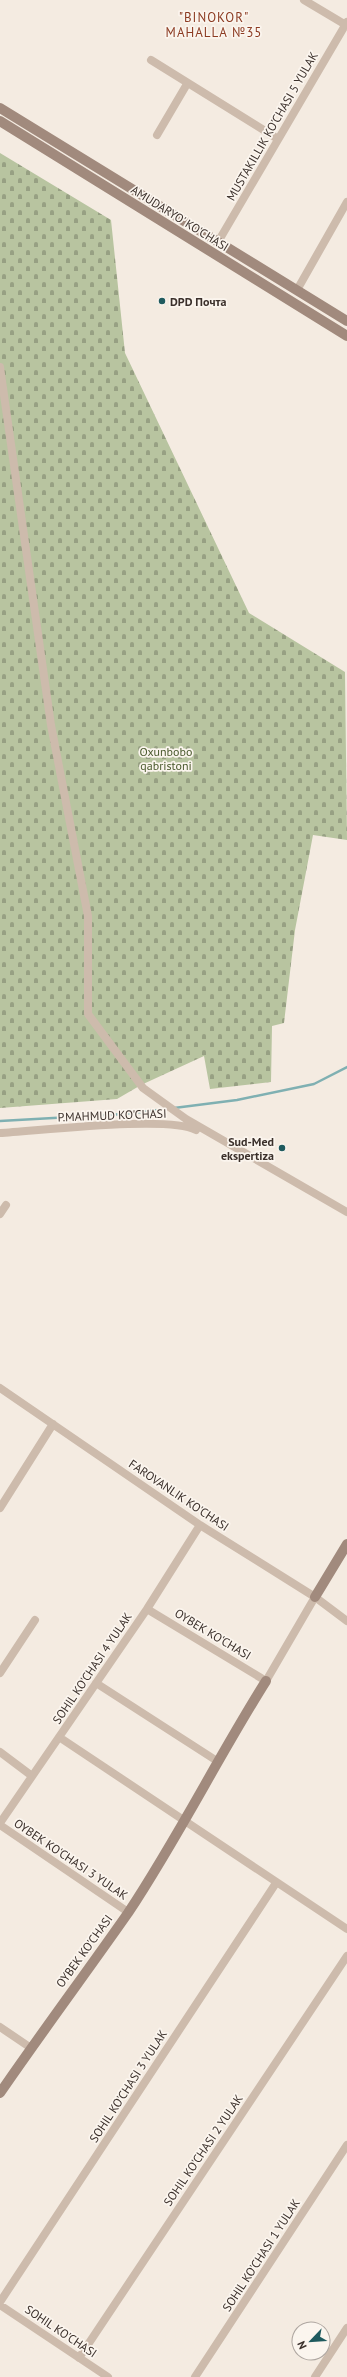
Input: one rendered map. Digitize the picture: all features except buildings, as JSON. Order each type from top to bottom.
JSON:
[{"type":"street","points":[[304,0],[346,24]]},
{"type":"street","name":"MUSTAKILLIK KO'CHASI 5 YULAK","points":[[218,242],[346,24]]},
{"type":"street","points":[[151,60],[187,84],[278,139]]},
{"type":"street","points":[[157,135],[187,84]]},
{"type":"street","points":[[0,108],[347,321]]},
{"type":"street","name":"AMUDARYO' KO'CHASI","points":[[0,121],[347,336]]},
{"type":"street","points":[[297,290],[347,202]]},
{"type":"street","name":"P.MAHMUD KO'CHASI","points":[[0,367],[51,725],[88,916],[88,1014],[143,1088],[186,1119],[347,1212]]},
{"type":"street","name":"P.MAHMUD KO'CHASI","points":[[0,1133],[150,1124],[189,1126],[347,1212]]},
{"type":"street","points":[[0,1214],[6,1205]]},
{"type":"street","name":"FAROVANLIK KO'CHASI","points":[[0,1388],[200,1525],[315,1597],[347,1620]]},
{"type":"street","points":[[0,1508],[53,1424]]},
{"type":"street","name":"SOHIL KO'CHASI 4 YULAK","points":[[0,1824],[147,1609],[200,1525]]},
{"type":"street","points":[[315,1597],[347,1544]]},
{"type":"street","name":"OYBEK KO'CHASI","points":[[0,2093],[128,1912],[185,1822],[217,1761],[315,1597]]},
{"type":"street","name":"OYBEK KO'CHASI","points":[[147,1609],[266,1681]]},
{"type":"street","points":[[0,1673],[35,1620]]},
{"type":"street","points":[[96,1683],[217,1761]]},
{"type":"street","points":[[59,1737],[347,1929]]},
{"type":"street","points":[[0,1752],[32,1776]]},
{"type":"street","name":"OYBEK KO'CHASI 3 YULAK","points":[[0,1824],[128,1912]]},
{"type":"street","name":"SOHIL KO'CHASI 3 YULAK","points":[[0,2303],[276,1882]]},
{"type":"street","name":"SOHIL KO'CHASI 2 YULAK","points":[[79,2358],[347,1956]]},
{"type":"street","points":[[0,2026],[31,2048]]},
{"type":"street","name":"SOHIL KO'CHASI 1 YULAK","points":[[195,2377],[347,2145]]},
{"type":"street","name":"SOHIL KO'CHASI","points":[[0,2303],[108,2377]]},
{"type":"street","points":[[315,2377],[346,2332]]},
{"type":"green space","name":"Oxunbobo qabristoni","points":[[0,153],[111,220],[125,353],[249,613],[345,672],[347,840],[313,835],[295,930],[284,1023],[272,1026],[271,1082],[210,1089],[204,1056],[141,1085],[117,1099],[0,1108]]},
{"type":"waterway","points":[[174,1108],[237,1100],[314,1084],[347,1067]]},
{"type":"waterway","points":[[0,1121],[124,1114],[167,1109]]},
{"type":"place","name":"DPD Почта","points":[[162,301]]},
{"type":"place","name":"Sud-Med ekspertiza","points":[[282,1148]]},
{"type":"district","name":"\"BINOKOR\" MAHALLA №35","points":[[214,24]]}]
